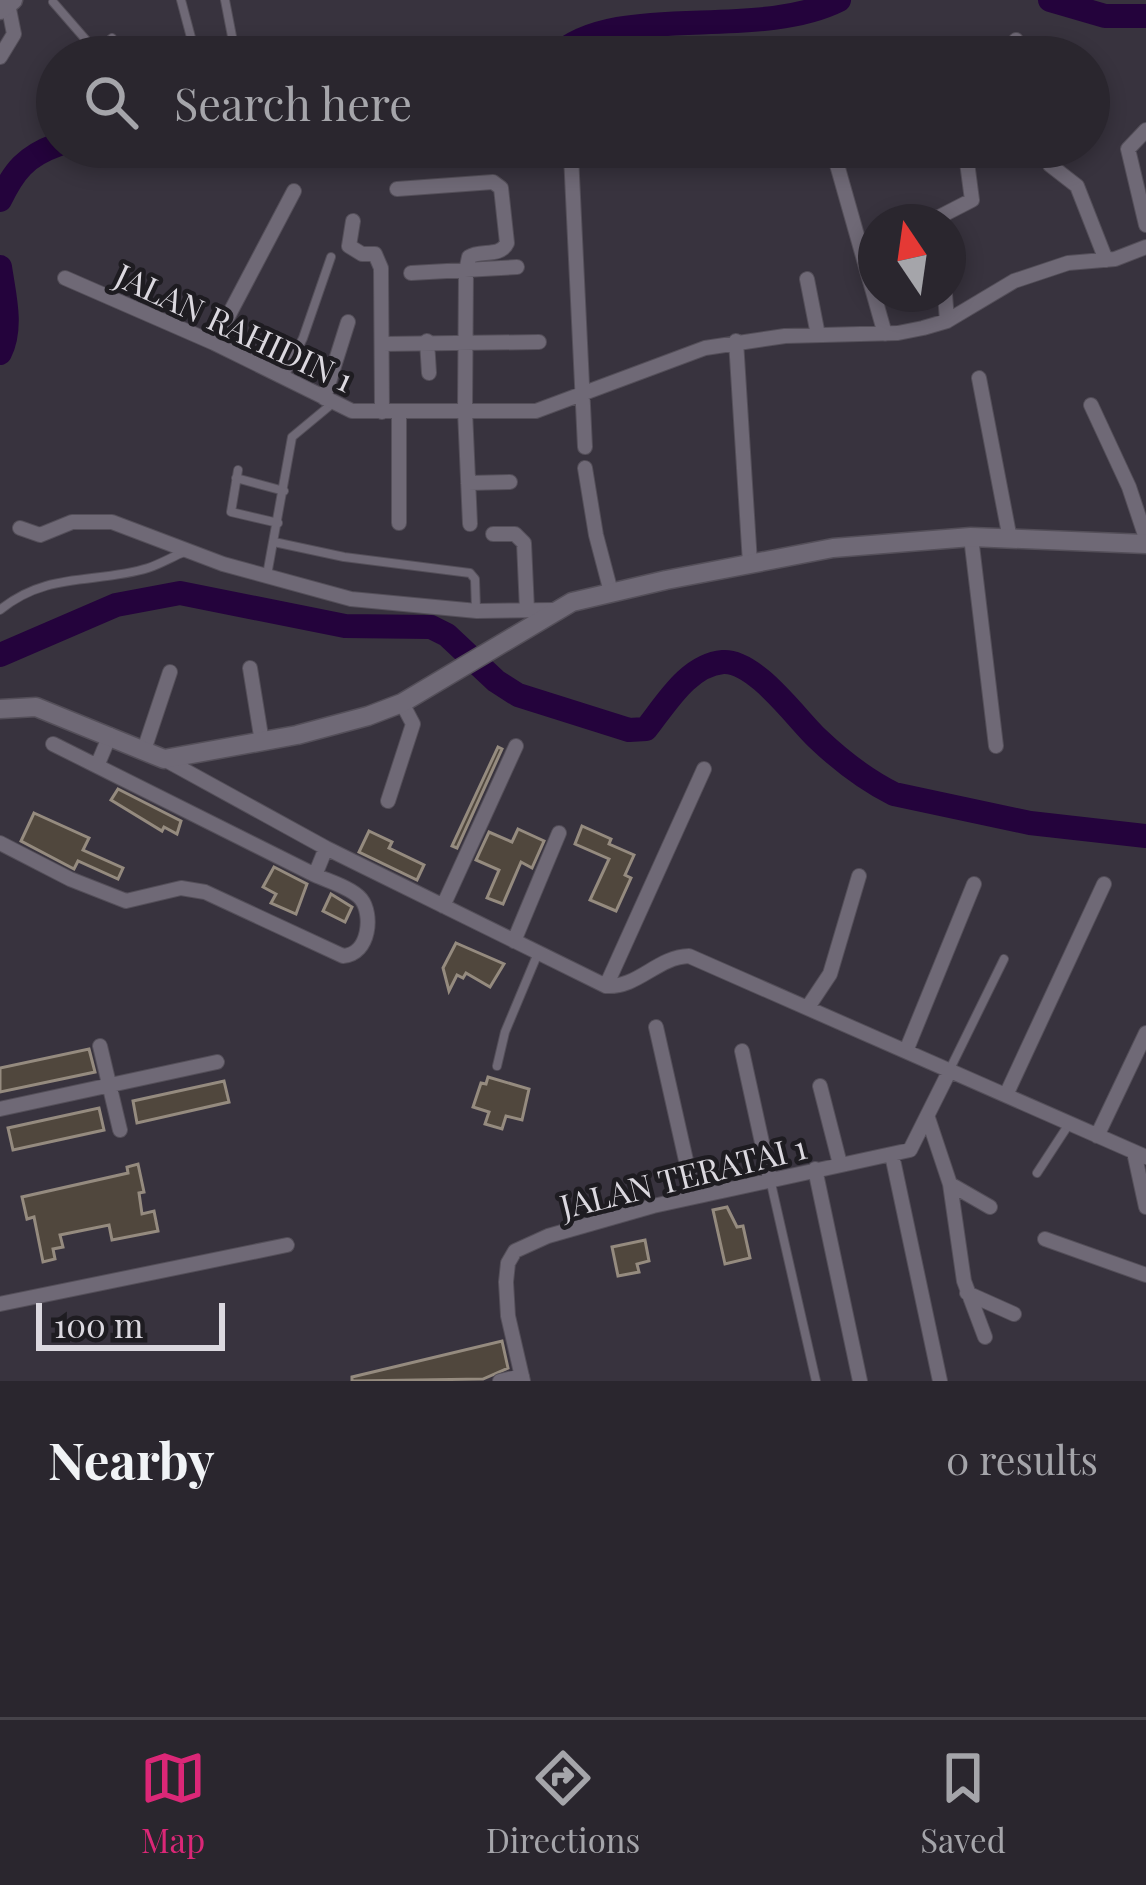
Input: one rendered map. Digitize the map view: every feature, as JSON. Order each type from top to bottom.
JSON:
[{"type":"street","points":[[0,57],[14,34],[7,4]]},
{"type":"street","points":[[1146,130],[1128,149],[1146,224]]},
{"type":"street","points":[[572,168],[585,447]]},
{"type":"street","points":[[838,168],[885,334]]},
{"type":"street","points":[[966,204],[973,200],[968,168]]},
{"type":"street","points":[[1054,168],[1077,186],[1106,260]]},
{"type":"street","points":[[397,189],[499,184],[506,243],[498,252],[474,253],[466,271],[470,524]]},
{"type":"street","points":[[214,343],[293,190]]},
{"type":"street","points":[[353,221],[349,246],[362,254],[375,254],[381,268],[382,412]]},
{"type":"street","name":"JALAN RAHIDIN 1","points":[[65,278],[214,343],[352,412],[536,411],[705,348],[736,341],[885,334],[946,321],[1014,281],[1068,263],[1106,260],[1146,247]]},
{"type":"street","points":[[411,272],[517,267]]},
{"type":"street","points":[[807,279],[818,335]]},
{"type":"street","points":[[945,312],[946,321]]},
{"type":"street","points":[[328,401],[349,322]]},
{"type":"street","points":[[427,341],[429,373]]},
{"type":"street","points":[[736,341],[749,563]]},
{"type":"street","points":[[382,344],[538,342]]},
{"type":"street","points":[[979,378],[1010,539]]},
{"type":"street","points":[[20,528],[40,535],[72,522],[112,522],[185,551],[351,599],[476,610],[562,606],[833,548],[971,537],[1146,541],[1130,487],[1091,405]]},
{"type":"street","points":[[399,412],[399,523]]},
{"type":"street","points":[[585,468],[611,592]]},
{"type":"street","points":[[468,483],[511,482]]},
{"type":"street","points":[[493,534],[515,534],[524,543],[527,610]]},
{"type":"street","points":[[971,537],[996,746]]},
{"type":"street","points":[[164,759],[262,742],[402,704],[562,606]]},
{"type":"street","points":[[250,668],[262,742]]},
{"type":"street","points":[[144,750],[170,672]]},
{"type":"street","points":[[388,801],[413,724],[402,704]]},
{"type":"street","points":[[0,709],[36,707],[164,759],[326,848],[605,986],[629,983],[671,959],[689,956],[808,1007],[1140,1155],[1146,1207]]},
{"type":"street","points":[[97,766],[110,735]]},
{"type":"street","points":[[0,843],[126,901],[194,889],[343,956],[356,955],[363,948],[363,902],[53,744]]},
{"type":"street","points":[[443,906],[516,746]]},
{"type":"street","points":[[605,986],[704,769]]},
{"type":"street","points":[[514,941],[559,833]]},
{"type":"street","points":[[315,875],[326,848]]},
{"type":"street","points":[[808,1007],[830,974],[859,876]]},
{"type":"street","points":[[906,1051],[974,884]]},
{"type":"street","points":[[1006,1095],[1104,884]]},
{"type":"street","points":[[656,1027],[694,1196]]},
{"type":"street","points":[[1097,1136],[1146,1033]]},
{"type":"street","points":[[100,1046],[119,1130]]},
{"type":"street","points":[[742,1052],[770,1179]]},
{"type":"street","points":[[0,1109],[217,1062]]},
{"type":"street","points":[[940,1381],[892,1155],[914,1147],[950,1070]]},
{"type":"street","points":[[820,1086],[840,1164]]},
{"type":"street","points":[[928,1118],[950,1184],[967,1293],[985,1337]]},
{"type":"street","name":"JALAN TERATAI 1","points":[[523,1379],[508,1316],[508,1263],[515,1251],[548,1236],[694,1196],[892,1155]]},
{"type":"street","points":[[815,1169],[860,1381]]},
{"type":"street","points":[[950,1184],[990,1207]]},
{"type":"street","points":[[1045,1239],[1146,1275]]},
{"type":"street","points":[[0,1304],[287,1245]]},
{"type":"street","points":[[967,1293],[1014,1314]]},
{"type":"street","points":[[500,1381],[523,1379]]},
{"type":"lane","points":[[181,0],[191,36]]},
{"type":"lane","points":[[225,0],[232,36]]},
{"type":"lane","points":[[54,1],[83,36]]},
{"type":"lane","points":[[284,378],[331,257]]},
{"type":"lane","points":[[267,576],[292,437],[328,401]]},
{"type":"lane","points":[[278,523],[231,512],[237,474],[284,491]]},
{"type":"lane","points":[[274,542],[344,557],[470,573],[475,579],[476,610]]},
{"type":"lane","points":[[0,610],[31,591],[86,576],[151,567],[185,551]]},
{"type":"lane","points":[[497,1066],[505,1032],[538,952]]},
{"type":"lane","points":[[950,1070],[1004,958]]},
{"type":"lane","points":[[1037,1173],[1070,1123]]},
{"type":"lane","points":[[770,1179],[816,1381]]},
{"type":"building","points":[[498,747],[502,749],[457,848],[452,846]]},
{"type":"building","points":[[118,789],[181,821],[177,834],[164,827],[162,831],[111,800]]},
{"type":"building","points":[[34,813],[89,838],[83,850],[123,868],[118,879],[78,861],[74,869],[21,841]]},
{"type":"building","points":[[582,826],[634,855],[625,875],[631,878],[616,911],[590,900],[609,859],[575,844]]},
{"type":"building","points":[[518,829],[544,841],[532,868],[521,862],[503,904],[487,898],[499,870],[476,860],[489,832],[512,842]]},
{"type":"building","points":[[369,831],[392,842],[389,848],[424,865],[417,880],[359,852]]},
{"type":"building","points":[[274,867],[307,884],[296,914],[271,903],[276,894],[263,887]]},
{"type":"building","points":[[331,894],[352,907],[345,922],[323,911]]},
{"type":"building","points":[[456,943],[504,964],[490,987],[466,973],[463,978],[457,975],[449,991],[443,968]]},
{"type":"building","points":[[89,1049],[95,1072],[0,1092],[0,1068]]},
{"type":"building","points":[[488,1077],[529,1089],[522,1120],[506,1116],[502,1129],[485,1124],[489,1112],[473,1107]]},
{"type":"building","points":[[224,1081],[229,1102],[137,1123],[133,1101]]},
{"type":"building","points":[[99,1108],[104,1130],[13,1150],[8,1128]]},
{"type":"building","points":[[138,1164],[144,1192],[139,1193],[142,1214],[154,1211],[158,1231],[112,1240],[109,1225],[60,1235],[63,1247],[53,1249],[55,1259],[43,1262],[34,1217],[27,1219],[22,1197],[128,1173],[127,1167]]},
{"type":"building","points":[[727,1207],[737,1227],[743,1226],[750,1258],[725,1264],[713,1210]]},
{"type":"building","points":[[645,1240],[649,1261],[637,1264],[639,1272],[618,1276],[612,1247]]},
{"type":"building","points":[[502,1341],[508,1368],[483,1379],[352,1381],[352,1377]]},
{"type":"waterway","points":[[593,36],[649,25],[767,19],[839,0]]},
{"type":"waterway","points":[[1050,0],[1105,16],[1146,16]]},
{"type":"waterway","points":[[0,200],[10,181],[36,155]]},
{"type":"waterway","points":[[0,267],[7,322],[0,353]]},
{"type":"waterway","points":[[0,655],[116,605],[180,593],[345,626],[431,627],[518,695],[629,730],[646,729],[679,687],[699,670],[723,662],[761,680],[844,762],[894,794],[1030,823],[1146,836]]}]
